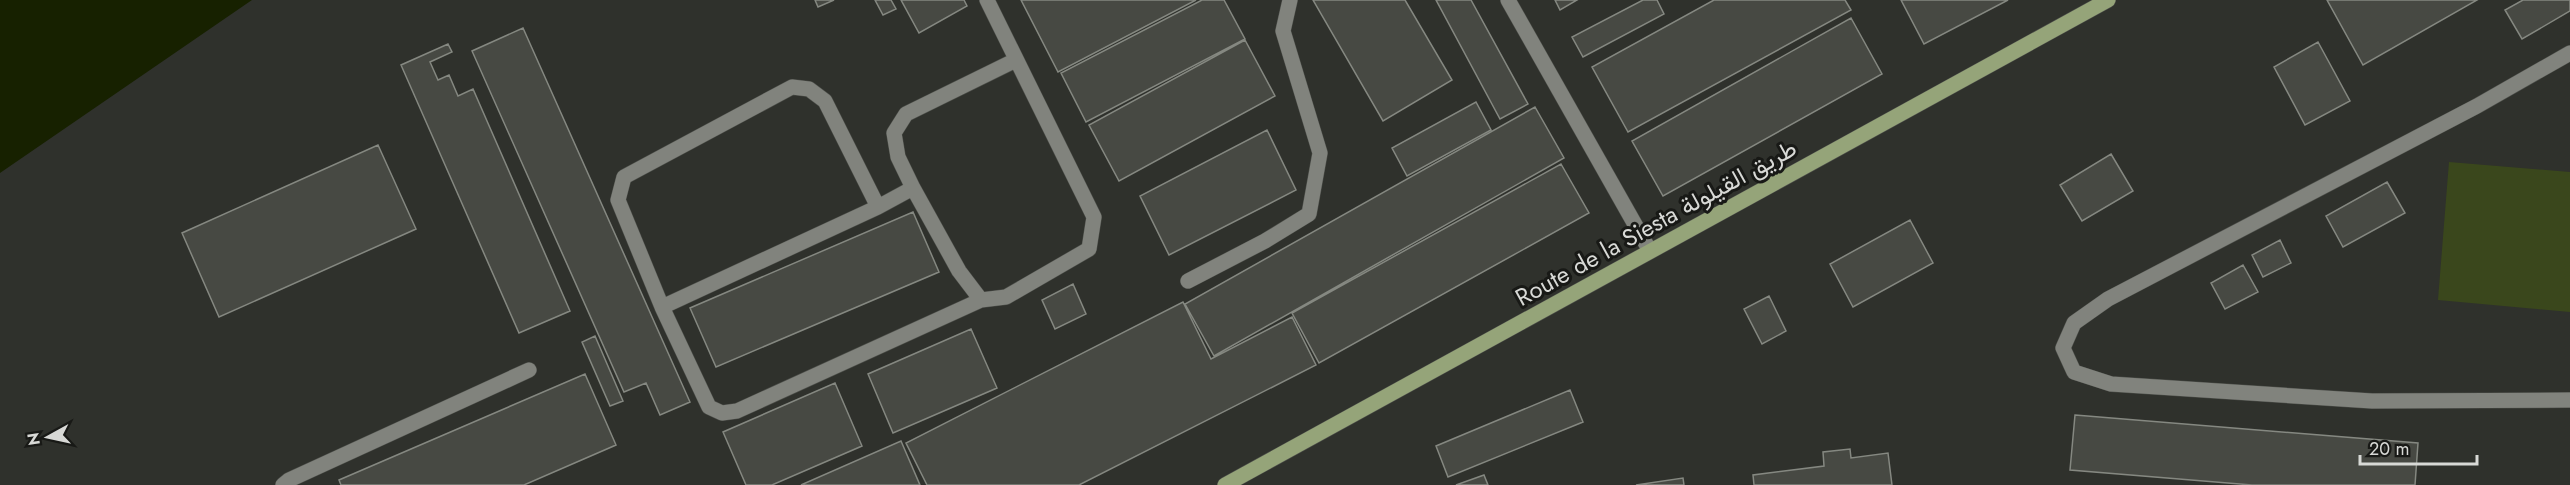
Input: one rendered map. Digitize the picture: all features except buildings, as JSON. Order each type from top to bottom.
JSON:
[{"type":"main road","name":"Route de la Siesta طريق القيلولة","points":[[1225,485],[2108,0]]},
{"type":"lane","points":[[878,207],[825,101],[809,89],[792,87],[624,177],[618,200],[662,307],[709,407],[722,413],[737,411],[981,300],[1006,297],[1089,249],[1094,217],[987,0]]},
{"type":"lane","points":[[1188,281],[1264,241],[1309,214],[1320,153],[1283,31],[1290,0]]},
{"type":"lane","points":[[1508,0],[1650,251]]},
{"type":"lane","points":[[2570,52],[2477,106],[2108,299],[2074,323],[2063,348],[2074,372],[2111,384],[2372,401],[2570,400]]},
{"type":"lane","points":[[981,300],[959,271],[913,188],[898,157],[894,133],[906,114],[1016,60]]},
{"type":"lane","points":[[662,307],[878,207],[913,188]]},
{"type":"lane","points":[[283,485],[289,480],[529,370]]},
{"type":"shaded area","points":[[0,0],[252,0],[0,173]]},
{"type":"shaded area","points":[[2449,162],[2570,172],[2570,312],[2438,300]]}]
